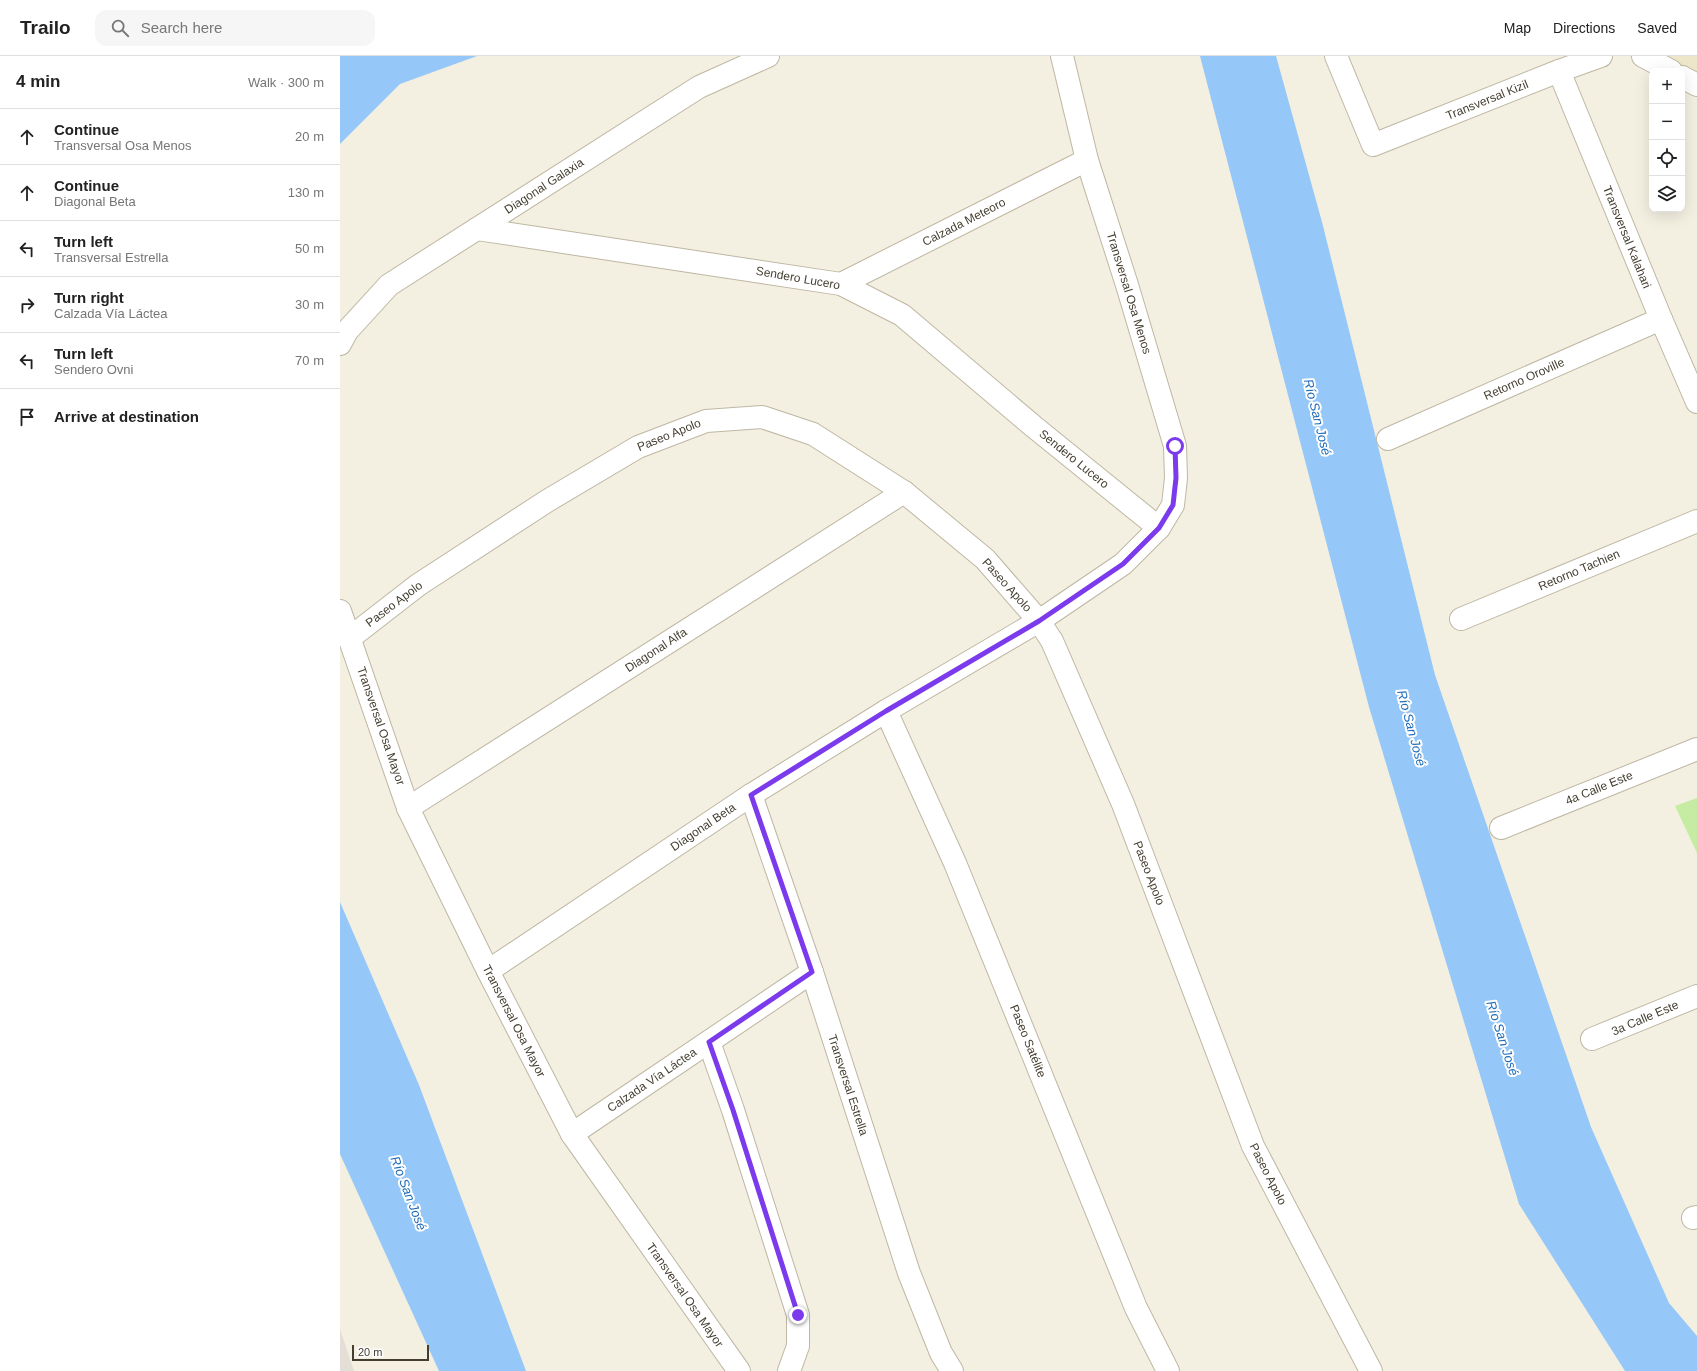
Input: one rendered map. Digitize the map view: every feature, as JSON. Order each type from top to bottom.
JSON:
[{"type":"street","name":"Diagonal Galaxia","points":[[340,344],[347,331],[389,285],[699,87],[768,56]]},
{"type":"street","name":"Transversal Osa Menos","points":[[1062,56],[1087,160],[1128,285],[1175,446],[1176,478],[1173,505],[1159,528]]},
{"type":"street","name":"Transversal Kizil","points":[[1336,56],[1373,145],[1559,70],[1601,56]]},
{"type":"street","points":[[1643,56],[1666,68]]},
{"type":"street","name":"Transversal Kalahari","points":[[1559,70],[1660,319],[1697,402]]},
{"type":"street","points":[[1685,79],[1697,85]]},
{"type":"street","name":"Calzada Meteoro","points":[[841,284],[1087,160]]},
{"type":"street","name":"Sendero Lucero","points":[[477,229],[841,284],[902,315],[1033,426],[1159,528]]},
{"type":"street","name":"Retorno Oroville","points":[[1388,439],[1660,319]]},
{"type":"street","name":"Paseo Apolo","points":[[351,638],[418,585],[547,501],[638,447],[706,421],[762,417],[813,434],[904,492],[985,559],[1039,621],[1052,641],[1123,804],[1253,1146],[1371,1371]]},
{"type":"street","name":"Diagonal Alfa","points":[[408,808],[904,492]]},
{"type":"street","name":"Retorno Tachien","points":[[1461,619],[1697,521]]},
{"type":"street","name":"Diagonal Beta","points":[[488,971],[751,795],[886,711],[1039,621],[1123,564],[1159,528]]},
{"type":"street","points":[[340,610],[351,638]]},
{"type":"street","name":"Transversal Osa Mayor","points":[[351,638],[408,808],[488,971],[572,1134],[739,1371]]},
{"type":"street","name":"Paseo Satélite","points":[[886,711],[956,863],[1136,1308],[1168,1371]]},
{"type":"street","name":"4a Calle Este","points":[[1501,828],[1697,749]]},
{"type":"street","name":"Transversal Estrella","points":[[751,795],[812,972],[909,1273],[941,1353],[952,1371]]},
{"type":"street","name":"Calzada Vía Láctea","points":[[572,1134],[812,972]]},
{"type":"street","name":"3a Calle Este","points":[[1592,1039],[1697,996]]},
{"type":"street","points":[[709,1042],[733,1110],[798,1315],[798,1346],[789,1371]]},
{"type":"shaded area","points":[[1662,56],[1697,56],[1697,76]]},
{"type":"shaded area","points":[[340,1329],[354,1371],[340,1371]]},
{"type":"green space","points":[[1697,798],[1697,853],[1675,806]]},
{"type":"water","points":[[340,56],[477,56],[400,84],[340,144]]},
{"type":"water","name":"Río San José","points":[[1200,56],[1276,56],[1322,222],[1435,675],[1591,1127],[1669,1303],[1697,1336],[1697,1371],[1625,1371],[1519,1204],[1369,707]]},
{"type":"water","name":"Río San José","points":[[340,902],[419,1085],[526,1371],[439,1371],[340,1154]]},
{"type":"route","points":[[798,1315],[733,1110],[709,1042],[812,972],[751,795],[886,711],[1039,621],[1123,564],[1159,528],[1173,505],[1176,478],[1175,446]]}]
